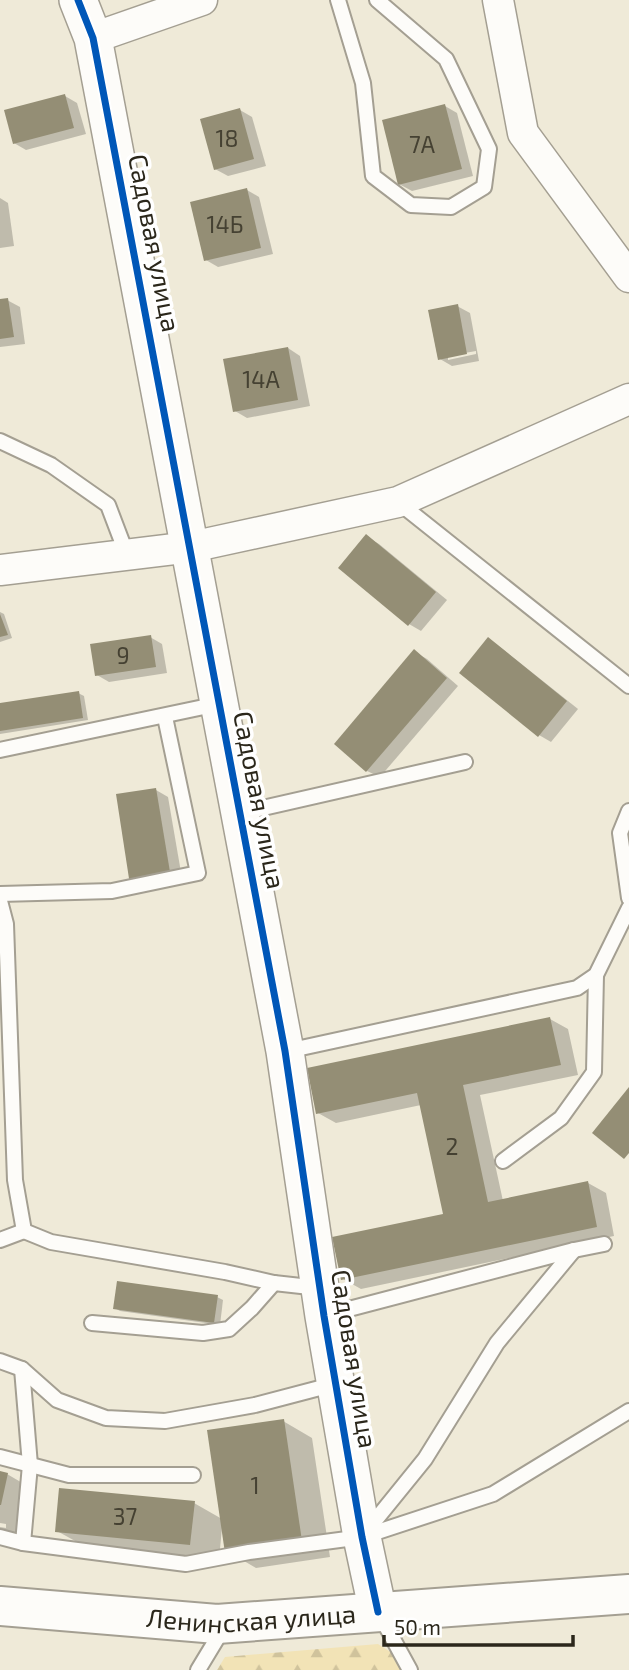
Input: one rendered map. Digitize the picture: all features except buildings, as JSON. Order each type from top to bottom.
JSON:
[{"type":"main road","name":"Ленинская улица","points":[[0,1606],[217,1624],[629,1594]]},
{"type":"street","name":"Садовая улица","points":[[78,0],[93,38],[191,547],[285,1051],[322,1302],[362,1537],[379,1612]]},
{"type":"street","points":[[93,38],[202,0]]},
{"type":"street","points":[[498,0],[523,133],[629,277]]},
{"type":"street","points":[[0,570],[191,547],[398,502],[629,398]]},
{"type":"lane","points":[[338,0],[363,83],[373,176],[411,205],[451,207],[484,187],[489,149],[446,59],[377,0]]},
{"type":"lane","points":[[0,442],[51,465],[108,505],[127,555]]},
{"type":"lane","points":[[398,502],[628,689]]},
{"type":"lane","points":[[0,750],[220,704]]},
{"type":"lane","points":[[0,894],[112,891],[198,873],[165,717]]},
{"type":"lane","points":[[240,813],[466,762]]},
{"type":"lane","points":[[629,811],[620,833],[629,898]]},
{"type":"lane","points":[[0,901],[6,925],[15,1180],[24,1231]]},
{"type":"lane","points":[[503,1161],[561,1118],[594,1072],[596,975],[629,908]]},
{"type":"lane","points":[[285,1051],[577,988],[596,975]]},
{"type":"lane","points":[[0,1174],[15,1180]]},
{"type":"lane","points":[[0,1240],[24,1231],[51,1242],[274,1283],[322,1302],[604,1244]]},
{"type":"lane","points":[[362,1537],[425,1459],[497,1343],[574,1250]]},
{"type":"lane","points":[[92,1323],[203,1333],[229,1329],[274,1283]]},
{"type":"lane","points":[[0,1361],[22,1369],[57,1400],[106,1418],[165,1421],[255,1405],[337,1383]]},
{"type":"lane","points":[[22,1369],[30,1465],[23,1544]]},
{"type":"lane","points":[[0,1537],[23,1544],[186,1564],[249,1552],[362,1537],[493,1494],[629,1411]]},
{"type":"lane","points":[[0,1457],[69,1475],[193,1475]]},
{"type":"lane","points":[[379,1612],[410,1670]]},
{"type":"lane","points":[[198,1670],[227,1623]]},
{"type":"green space","points":[[378,1644],[419,1670],[217,1670],[225,1657]]},
{"type":"cycle path","points":[[78,0],[93,38],[285,1051],[324,1316],[362,1537],[378,1612]]}]
